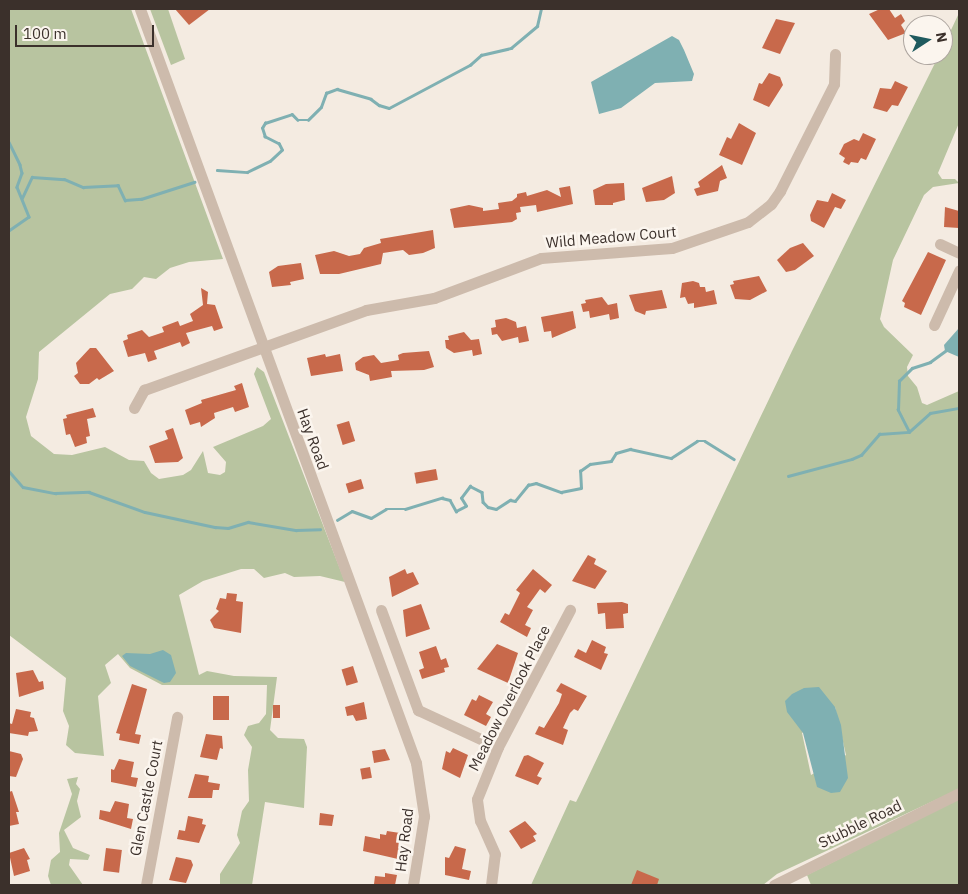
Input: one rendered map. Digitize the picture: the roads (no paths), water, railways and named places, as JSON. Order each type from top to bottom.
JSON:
[{"type":"street","name":"Hay Road","points":[[140,9],[416,763],[424,816],[413,885]]},
{"type":"street","name":"Wild Meadow Court","points":[[134,408],[144,390],[366,310],[434,298],[541,258],[672,248],[748,222],[766,209],[780,191],[834,84],[835,54]]},
{"type":"street","points":[[940,244],[959,253]]},
{"type":"street","points":[[934,325],[959,271]]},
{"type":"street","points":[[381,610],[418,710],[498,747]]},
{"type":"street","name":"Meadow Overlook Place","points":[[491,885],[495,854],[480,821],[477,800],[498,747],[570,610]]},
{"type":"street","name":"Glen Castle Court","points":[[146,885],[177,717]]},
{"type":"street","name":"Stubble Road","points":[[774,885],[786,882],[959,793]]},
{"type":"water","points":[[672,36],[679,40],[684,50],[694,74],[692,81],[655,83],[621,108],[599,114],[591,82]]},
{"type":"water","points":[[959,328],[959,357],[945,351],[944,345]]},
{"type":"water","points":[[163,650],[171,655],[176,673],[170,682],[164,683],[130,666],[122,656],[126,653],[150,654]]},
{"type":"water","points":[[819,687],[835,707],[841,725],[848,778],[840,792],[831,793],[817,787],[803,733],[787,712],[785,701],[792,694],[804,688]]},
{"type":"waterway","points":[[217,170],[247,172],[270,161],[282,150],[279,144],[265,137],[262,128],[265,123],[292,114],[298,120],[308,120],[321,107],[326,93],[337,89],[371,99],[379,105],[389,108],[470,65],[481,55],[511,48],[537,26],[541,9]]},
{"type":"waterway","points":[[9,142],[20,165],[22,173],[17,187],[29,217],[9,231]]},
{"type":"waterway","points":[[22,198],[32,177],[64,179],[83,187],[118,185],[125,200],[141,199],[194,182]]},
{"type":"waterway","points":[[909,432],[898,410],[899,381],[912,368],[930,362],[945,351]]},
{"type":"waterway","points":[[788,476],[852,459],[861,455],[879,434],[909,432],[930,413],[959,408]]},
{"type":"waterway","points":[[337,520],[352,511],[371,518],[386,509],[405,509],[442,498],[450,500],[456,511],[466,506],[461,498],[470,486],[482,492],[483,502],[488,507],[496,509],[510,500],[515,501],[528,485],[536,483],[561,492],[581,488],[580,471],[590,464],[611,461],[616,453],[630,449],[671,458],[697,441],[705,441],[734,459]]},
{"type":"waterway","points":[[9,471],[23,487],[55,493],[89,492],[145,512],[215,527],[228,528],[248,522],[296,530],[320,529]]}]
